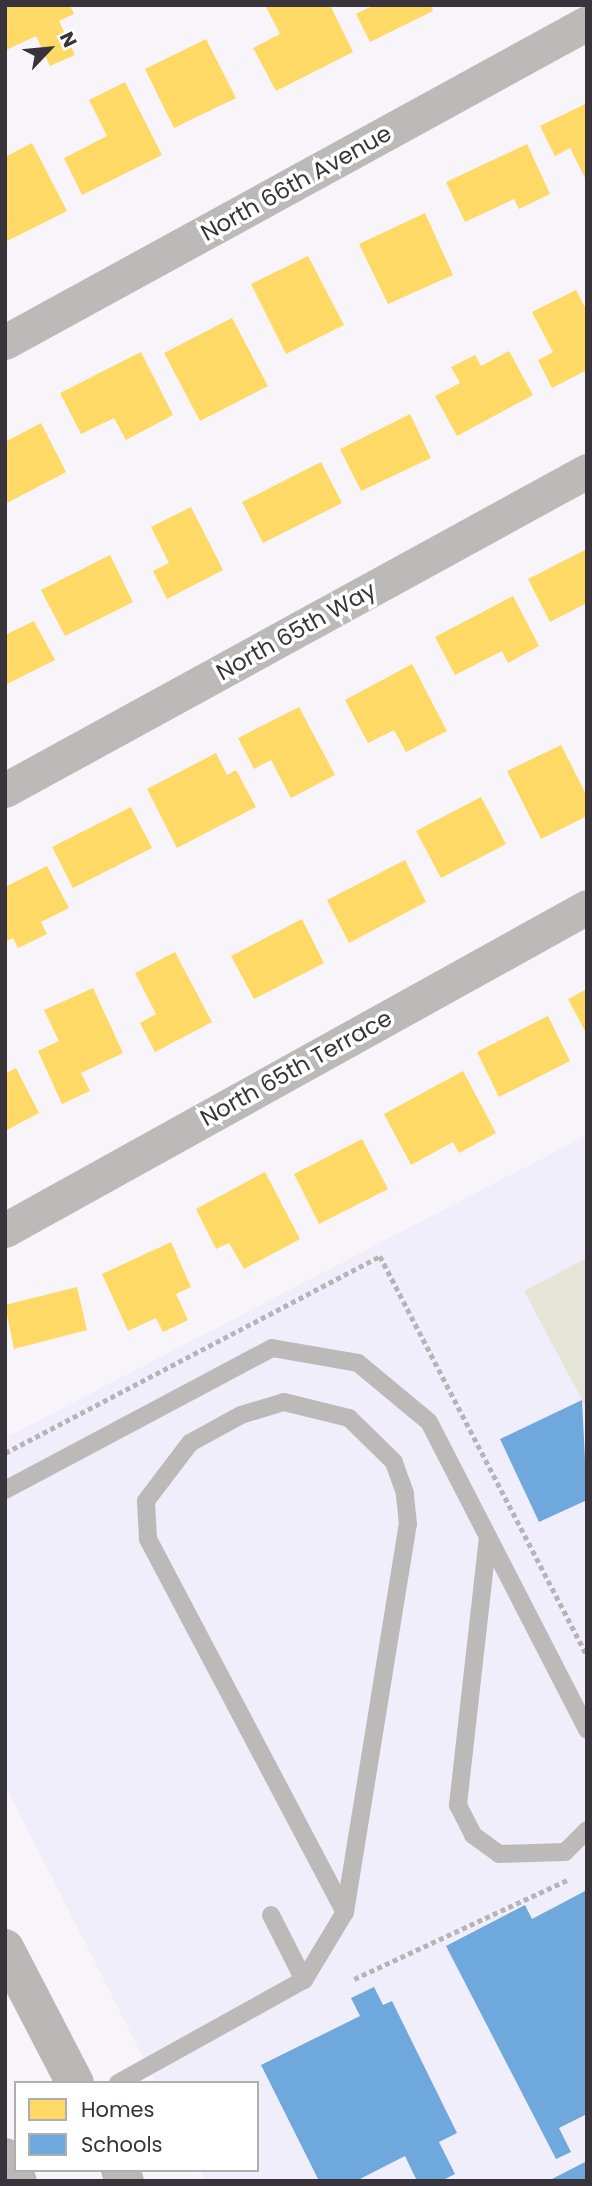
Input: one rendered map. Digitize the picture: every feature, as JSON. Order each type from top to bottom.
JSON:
[{"type":"highway","points":[[5,1948],[74,2081]]},
{"type":"highway","points":[[5,2157],[18,2181]]},
{"type":"street","name":"North 66th Avenue","points":[[5,342],[587,23]]},
{"type":"street","name":"North 65th Way","points":[[5,790],[587,471]]},
{"type":"street","name":"North 65th Terrace","points":[[5,1230],[587,907]]},
{"type":"lane","points":[[5,1490],[272,1348],[358,1363],[429,1422],[587,1730]]},
{"type":"lane","points":[[122,2081],[304,1980],[345,1912],[408,1524],[405,1493],[394,1462],[349,1418],[284,1402],[241,1415],[190,1443],[146,1501],[148,1539],[345,1912]]},
{"type":"lane","points":[[488,1537],[458,1805],[473,1835],[499,1854],[565,1852],[587,1830]]},
{"type":"lane","points":[[271,1915],[304,1980]]},
{"type":"path","points":[[354,1979],[575,1876]]},
{"type":"shaded area","points":[[587,1135],[587,2181],[206,2181],[201,2172],[259,2172],[259,2081],[155,2081],[5,1785],[5,1438]]},
{"type":"shaded area","points":[[587,1258],[587,1409],[524,1291]]},
{"type":"building: Homes","points":[[5,5],[70,5],[74,14],[59,21],[75,55],[50,66],[36,36],[6,50]]},
{"type":"building: Homes","points":[[265,5],[330,5],[353,52],[276,91],[253,48],[280,34]]},
{"type":"building: Homes","points":[[374,5],[431,5],[433,11],[370,42],[356,14]]},
{"type":"building: Homes","points":[[206,39],[236,98],[174,128],[145,69]]},
{"type":"building: Homes","points":[[125,82],[162,155],[82,195],[64,158],[107,136],[89,100]]},
{"type":"building: Homes","points":[[587,103],[587,182],[570,148],[555,156],[540,126]]},
{"type":"building: Homes","points":[[32,143],[67,211],[5,242],[5,157]]},
{"type":"building: Homes","points":[[527,144],[550,194],[519,209],[514,199],[465,222],[446,182]]},
{"type":"building: Homes","points":[[425,213],[453,275],[388,304],[359,244]]},
{"type":"building: Homes","points":[[308,256],[344,325],[286,354],[251,284]]},
{"type":"building: Homes","points":[[576,290],[587,311],[587,370],[552,388],[538,360],[553,352],[532,312]]},
{"type":"building: Homes","points":[[232,318],[268,386],[200,421],[164,353]]},
{"type":"building: Homes","points":[[509,351],[533,395],[457,436],[435,396],[460,383],[451,367],[475,355],[481,366]]},
{"type":"building: Homes","points":[[141,352],[173,415],[126,440],[114,418],[81,434],[60,393]]},
{"type":"building: Homes","points":[[410,414],[431,458],[361,491],[340,449]]},
{"type":"building: Homes","points":[[41,423],[66,472],[5,504],[5,442]]},
{"type":"building: Homes","points":[[321,462],[342,503],[263,543],[242,502]]},
{"type":"building: Homes","points":[[191,507],[223,570],[167,599],[153,571],[169,563],[151,527]]},
{"type":"building: Homes","points":[[587,549],[587,603],[550,622],[528,579]]},
{"type":"building: Homes","points":[[110,555],[133,602],[65,636],[41,590]]},
{"type":"building: Homes","points":[[513,596],[539,646],[508,663],[502,651],[455,675],[435,637]]},
{"type":"building: Homes","points":[[34,621],[55,660],[5,685],[5,635]]},
{"type":"building: Homes","points":[[412,664],[447,731],[406,752],[394,730],[368,743],[345,700]]},
{"type":"building: Homes","points":[[299,707],[335,775],[291,798],[271,760],[254,769],[238,738]]},
{"type":"building: Homes","points":[[561,745],[587,796],[587,816],[541,839],[507,771]]},
{"type":"building: Homes","points":[[216,753],[227,775],[236,770],[256,807],[177,848],[147,789]]},
{"type":"building: Homes","points":[[481,797],[506,844],[441,878],[416,831]]},
{"type":"building: Homes","points":[[131,807],[152,848],[73,888],[52,847]]},
{"type":"building: Homes","points":[[405,860],[426,902],[349,943],[327,900]]},
{"type":"building: Homes","points":[[47,866],[69,908],[41,922],[47,934],[18,948],[13,938],[5,942],[5,887]]},
{"type":"building: Homes","points":[[302,919],[324,963],[254,999],[231,956]]},
{"type":"building: Homes","points":[[175,952],[212,1022],[155,1052],[140,1023],[156,1014],[135,973]]},
{"type":"building: Homes","points":[[93,988],[123,1053],[81,1073],[90,1091],[62,1104],[38,1051],[59,1041],[44,1010]]},
{"type":"building: Homes","points":[[587,989],[587,1029],[585,1031],[568,999]]},
{"type":"building: Homes","points":[[548,1016],[570,1061],[499,1097],[477,1052]]},
{"type":"building: Homes","points":[[16,1068],[39,1113],[5,1131],[5,1074]]},
{"type":"building: Homes","points":[[463,1071],[496,1133],[459,1153],[453,1142],[411,1165],[384,1114]]},
{"type":"building: Homes","points":[[362,1139],[388,1189],[319,1224],[294,1174]]},
{"type":"building: Homes","points":[[265,1172],[300,1239],[244,1269],[229,1243],[216,1249],[196,1209]]},
{"type":"building: Homes","points":[[171,1242],[191,1287],[176,1294],[188,1320],[163,1332],[156,1318],[128,1331],[102,1274]]},
{"type":"building: Homes","points":[[77,1287],[87,1330],[14,1349],[5,1305]]},
{"type":"building: Schools","points":[[582,1400],[587,1500],[539,1522],[500,1439]]},
{"type":"building: Schools","points":[[587,1890],[587,2114],[559,2128],[571,2152],[556,2159],[446,1946],[525,1905],[532,1919]]},
{"type":"building: Schools","points":[[374,1987],[383,2005],[392,2001],[457,2133],[439,2142],[455,2174],[441,2181],[417,2181],[405,2156],[356,2181],[319,2181],[261,2065],[360,2016],[351,1998]]},
{"type":"building: Schools","points":[[587,2161],[587,2181],[548,2181]]}]
